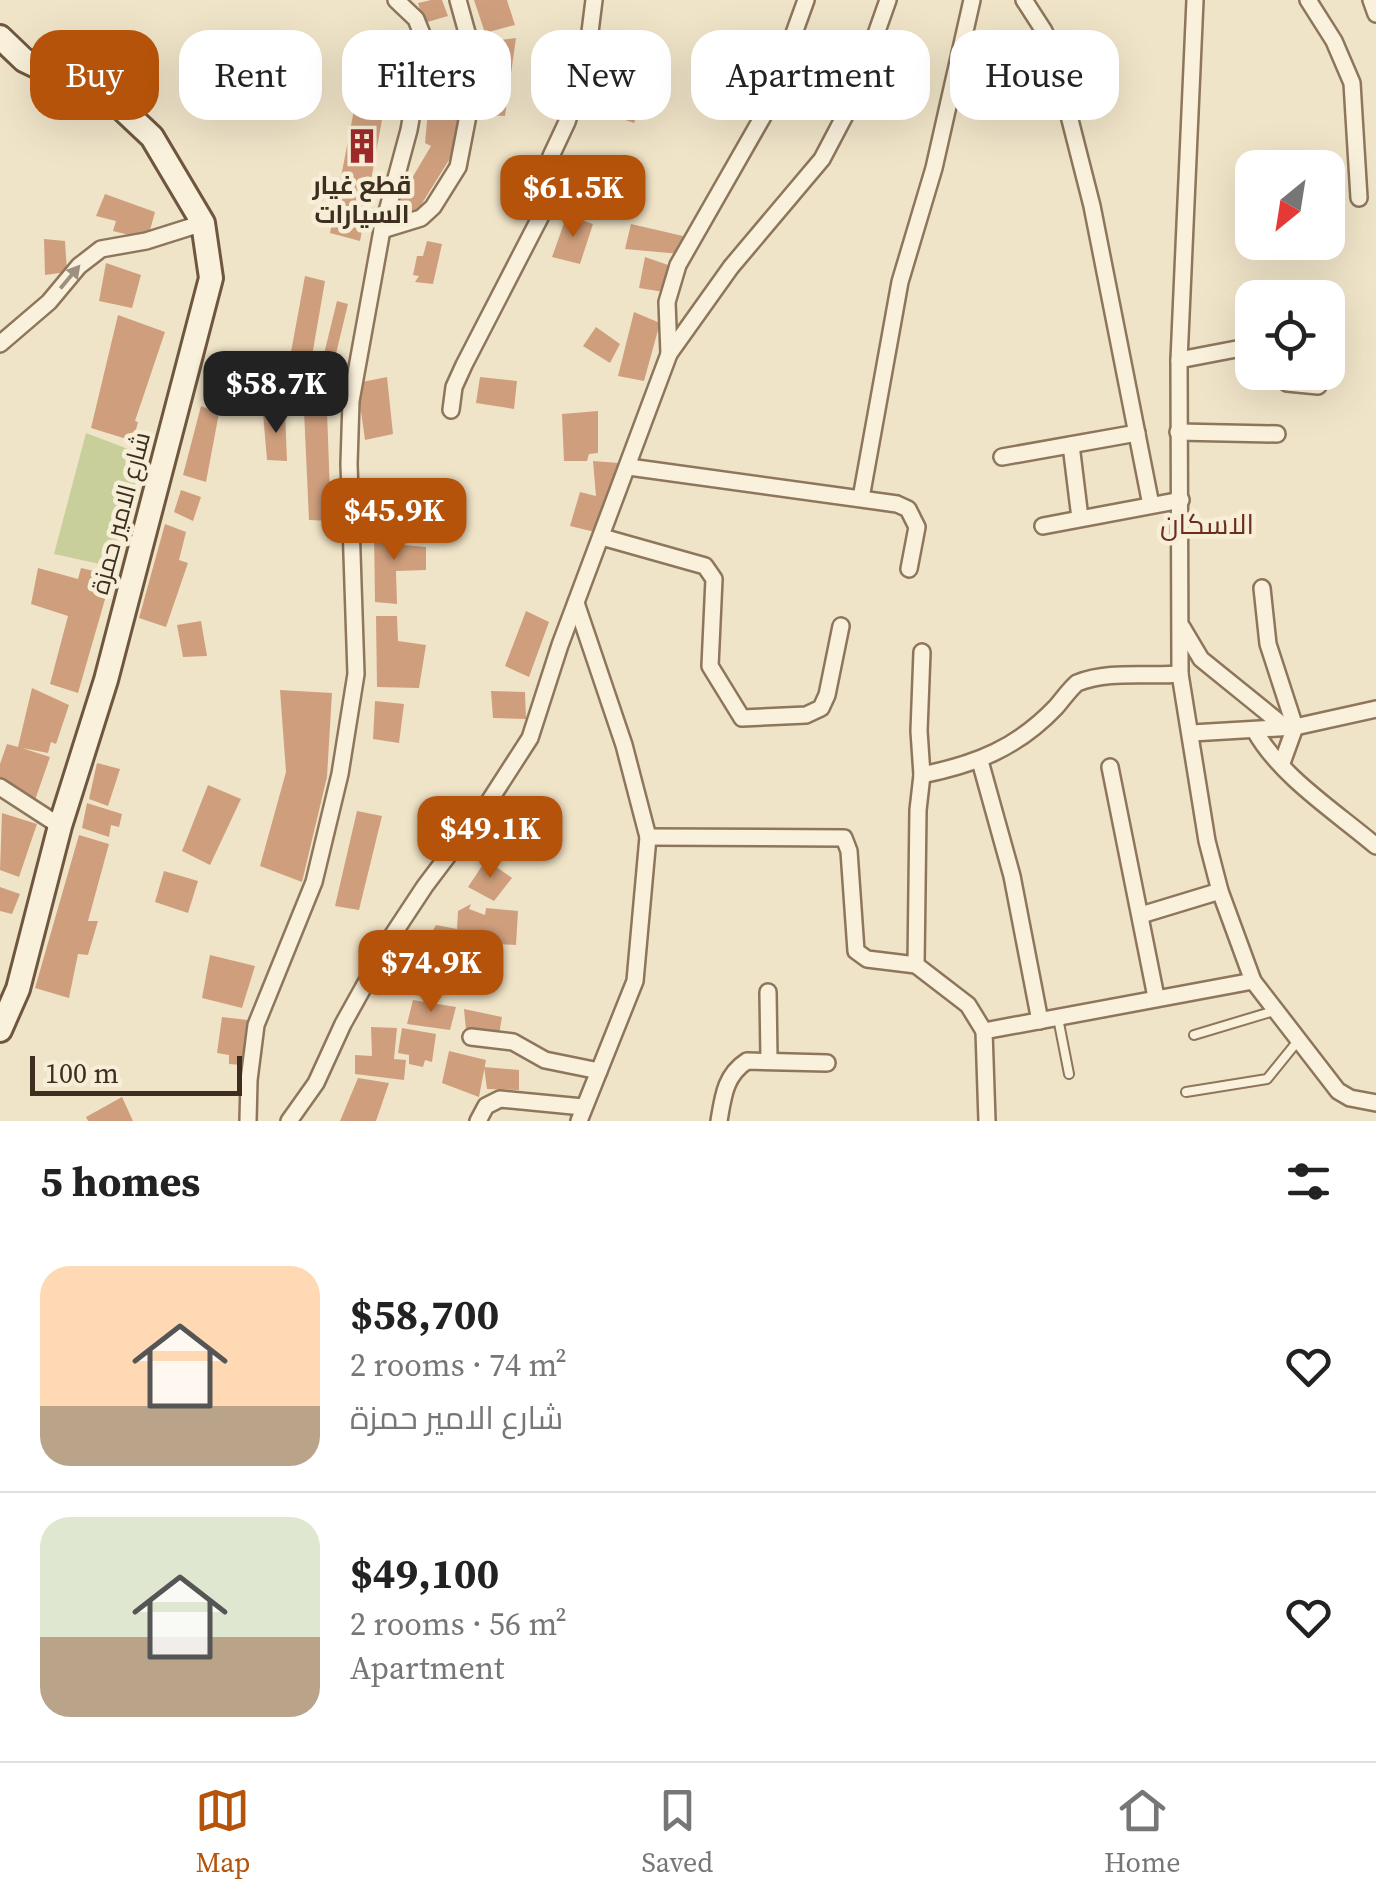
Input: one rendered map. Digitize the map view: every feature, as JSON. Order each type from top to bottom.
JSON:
[{"type":"main road","name":"شارع الامير حمزة","points":[[0,38],[24,60],[118,105],[136,120],[162,153],[203,223],[211,278],[208,302],[163,455],[106,680],[60,826],[18,989],[0,1030]]},
{"type":"street","points":[[248,1121],[256,1025],[314,882],[349,726],[356,647],[349,464],[351,401],[382,230],[421,62],[422,34],[416,19],[396,0]]},
{"type":"street","points":[[382,230],[421,218],[433,207],[458,166],[477,70],[458,0]]},
{"type":"street","points":[[451,410],[454,387],[464,365],[546,206],[551,156],[567,122],[588,48],[594,0]]},
{"type":"street","points":[[669,354],[667,302],[678,265],[766,111],[806,0]]},
{"type":"street","points":[[289,1121],[316,1083],[343,1024],[392,936],[530,738],[576,602],[669,354],[730,267],[822,159],[856,92],[888,0]]},
{"type":"street","points":[[861,498],[900,282],[934,168],[972,0]]},
{"type":"street","points":[[1024,0],[1044,31],[1055,60],[1092,206],[1150,505]]},
{"type":"street","points":[[1195,0],[1178,432],[1180,674],[1192,733],[1195,780],[1220,892],[1253,981],[1338,1092],[1376,1103]]},
{"type":"street","points":[[1308,0],[1334,41],[1352,83],[1359,198]]},
{"type":"street","points":[[1371,0],[1376,14]]},
{"type":"street","points":[[0,344],[49,302],[90,255],[203,223]]},
{"type":"street","points":[[1179,360],[1235,349]]},
{"type":"street","points":[[1178,432],[1277,434]]},
{"type":"street","points":[[1002,457],[1137,433]]},
{"type":"street","points":[[1071,445],[1080,518]]},
{"type":"street","points":[[629,467],[861,498],[908,508],[917,527],[909,569]]},
{"type":"street","points":[[1043,526],[1181,500]]},
{"type":"street","points":[[602,537],[711,571],[714,578],[710,666],[742,718],[806,715],[821,708],[841,626]]},
{"type":"street","points":[[1262,588],[1268,644],[1290,727],[1282,763]]},
{"type":"street","points":[[478,1121],[486,1106],[500,1099],[581,1114],[634,981],[648,837],[624,746],[576,602]]},
{"type":"street","points":[[1181,626],[1201,659],[1290,727]]},
{"type":"street","points":[[916,965],[922,652]]},
{"type":"street","points":[[922,776],[980,762],[1032,728],[1076,683],[1129,674],[1180,674]]},
{"type":"street","points":[[1192,733],[1290,727],[1372,706]]},
{"type":"street","points":[[1256,731],[1265,748],[1376,846]]},
{"type":"street","points":[[980,762],[1012,876],[1040,1021]]},
{"type":"street","points":[[1110,767],[1156,998]]},
{"type":"street","points":[[0,787],[60,826]]},
{"type":"street","points":[[648,837],[844,838],[850,851],[856,951],[867,959],[916,965],[968,1005],[984,1032],[987,1121]]},
{"type":"street","points":[[1141,915],[1220,892]]},
{"type":"street","points":[[984,1032],[1253,981]]},
{"type":"street","points":[[768,992],[768,1060]]},
{"type":"street","points":[[471,1037],[513,1042],[545,1060],[599,1071]]},
{"type":"street","points":[[719,1121],[731,1075],[748,1061],[826,1063]]},
{"type":"lane","points":[[1194,1035],[1274,1011]]},
{"type":"lane","points":[[1058,1018],[1070,1074]]},
{"type":"lane","points":[[1186,1092],[1267,1078],[1297,1042]]},
{"type":"green space","points":[[86,433],[144,455],[109,566],[54,554]]},
{"type":"building","points":[[442,0],[448,16],[424,23],[418,3]]},
{"type":"building","points":[[474,0],[507,0],[515,25],[484,30]]},
{"type":"building","points":[[516,38],[511,73],[511,39]]},
{"type":"building","name":"قطع غيار السيارات","points":[[352,120],[382,120],[360,241],[330,233]]},
{"type":"building","points":[[427,120],[459,120],[454,152],[416,213],[399,200],[431,146],[425,143]]},
{"type":"building","points":[[105,194],[155,212],[149,234],[113,231],[116,221],[96,216]]},
{"type":"building","points":[[567,215],[593,224],[580,264],[552,257]]},
{"type":"building","points":[[631,224],[683,236],[680,254],[625,249]]},
{"type":"building","points":[[44,239],[65,241],[67,272],[45,275]]},
{"type":"building","points":[[427,241],[442,244],[433,284],[415,282],[419,276],[413,275],[417,256],[423,256]]},
{"type":"building","points":[[645,257],[671,266],[664,292],[639,288]]},
{"type":"building","points":[[106,263],[141,275],[132,308],[99,301]]},
{"type":"building","points":[[305,276],[325,281],[312,356],[291,352]]},
{"type":"building","points":[[337,301],[348,304],[334,362],[323,358]]},
{"type":"building","points":[[634,312],[660,323],[644,381],[618,376]]},
{"type":"building","points":[[118,315],[165,332],[135,421],[138,422],[133,441],[91,428]]},
{"type":"building","points":[[596,327],[620,344],[610,363],[583,346]]},
{"type":"building","points":[[326,367],[325,395],[308,394],[305,369]]},
{"type":"building","points":[[387,377],[393,434],[365,440],[357,383]]},
{"type":"building","points":[[480,377],[517,381],[514,409],[476,403]]},
{"type":"building","points":[[201,406],[219,413],[206,482],[183,475]]},
{"type":"building","points":[[285,411],[287,461],[267,460],[263,413]]},
{"type":"building","points":[[304,411],[327,411],[331,521],[309,520]]},
{"type":"building","points":[[598,411],[598,453],[589,454],[587,461],[564,461],[562,414]]},
{"type":"building","points":[[593,461],[619,463],[599,533],[570,526],[580,492],[596,496]]},
{"type":"building","points":[[429,478],[429,502],[394,503],[394,523],[370,521],[369,481]]},
{"type":"building","points":[[181,490],[201,497],[193,521],[174,512]]},
{"type":"building","points":[[165,524],[186,532],[179,560],[188,563],[166,627],[139,618]]},
{"type":"building","points":[[394,530],[393,537],[406,537],[404,545],[426,547],[426,570],[396,571],[397,604],[375,602],[374,531]]},
{"type":"building","points":[[38,568],[78,579],[81,568],[112,575],[78,693],[50,684],[68,616],[31,604]]},
{"type":"building","points":[[526,611],[549,622],[529,677],[505,666]]},
{"type":"building","points":[[376,616],[397,616],[398,641],[426,645],[419,688],[377,687]]},
{"type":"building","points":[[201,621],[207,656],[183,657],[177,625]]},
{"type":"building","points":[[32,688],[69,705],[56,744],[51,742],[48,753],[22,748],[50,757],[34,803],[0,780],[0,764],[7,744],[18,747]]},
{"type":"building","points":[[280,690],[332,693],[327,777],[302,882],[260,866],[286,772]]},
{"type":"building","points":[[491,691],[525,692],[526,719],[493,718]]},
{"type":"building","points":[[375,701],[404,704],[399,743],[373,739]]},
{"type":"building","points":[[97,763],[120,769],[108,806],[89,799]]},
{"type":"building","points":[[208,785],[241,799],[210,865],[182,851]]},
{"type":"building","points":[[87,803],[122,814],[119,827],[111,825],[109,837],[82,828]]},
{"type":"building","points":[[357,811],[382,816],[359,910],[335,906]]},
{"type":"building","points":[[2,813],[37,824],[19,877],[0,870]]},
{"type":"building","points":[[79,835],[109,844],[88,921],[98,921],[88,955],[78,954],[69,998],[35,988]]},
{"type":"building","points":[[486,860],[512,878],[494,901],[468,887]]},
{"type":"building","points":[[164,871],[198,881],[188,913],[155,902]]},
{"type":"building","points":[[0,887],[20,894],[12,914],[0,911]]},
{"type":"building","points":[[471,904],[469,909],[485,915],[486,908],[518,911],[516,945],[483,943],[483,937],[474,936],[472,942],[447,944],[440,952],[455,959],[434,998],[397,992],[436,925],[457,929],[458,911]]},
{"type":"building","points":[[210,955],[255,966],[242,1008],[202,998]]},
{"type":"building","points":[[413,1000],[456,1007],[450,1030],[407,1024]]},
{"type":"building","points":[[464,1009],[502,1017],[499,1035],[466,1030]]},
{"type":"building","points":[[222,1017],[248,1020],[241,1065],[229,1064],[229,1055],[217,1053]]},
{"type":"building","points":[[371,1027],[397,1028],[394,1059],[406,1060],[404,1080],[355,1074],[355,1055],[372,1056]]},
{"type":"building","points":[[402,1028],[436,1034],[432,1062],[425,1060],[423,1067],[409,1064],[409,1055],[398,1053]]},
{"type":"building","points":[[449,1051],[486,1060],[479,1097],[442,1083]]},
{"type":"building","points":[[484,1067],[519,1070],[519,1090],[487,1089]]},
{"type":"building","points":[[358,1078],[389,1083],[376,1121],[340,1121]]},
{"type":"building","points":[[122,1097],[133,1121],[88,1121],[86,1117]]},
{"type":"place","name":"قطع غيار السيارات","points":[[362,146]]},
{"type":"district","name":"الاسكان","points":[[1207,524]]}]
